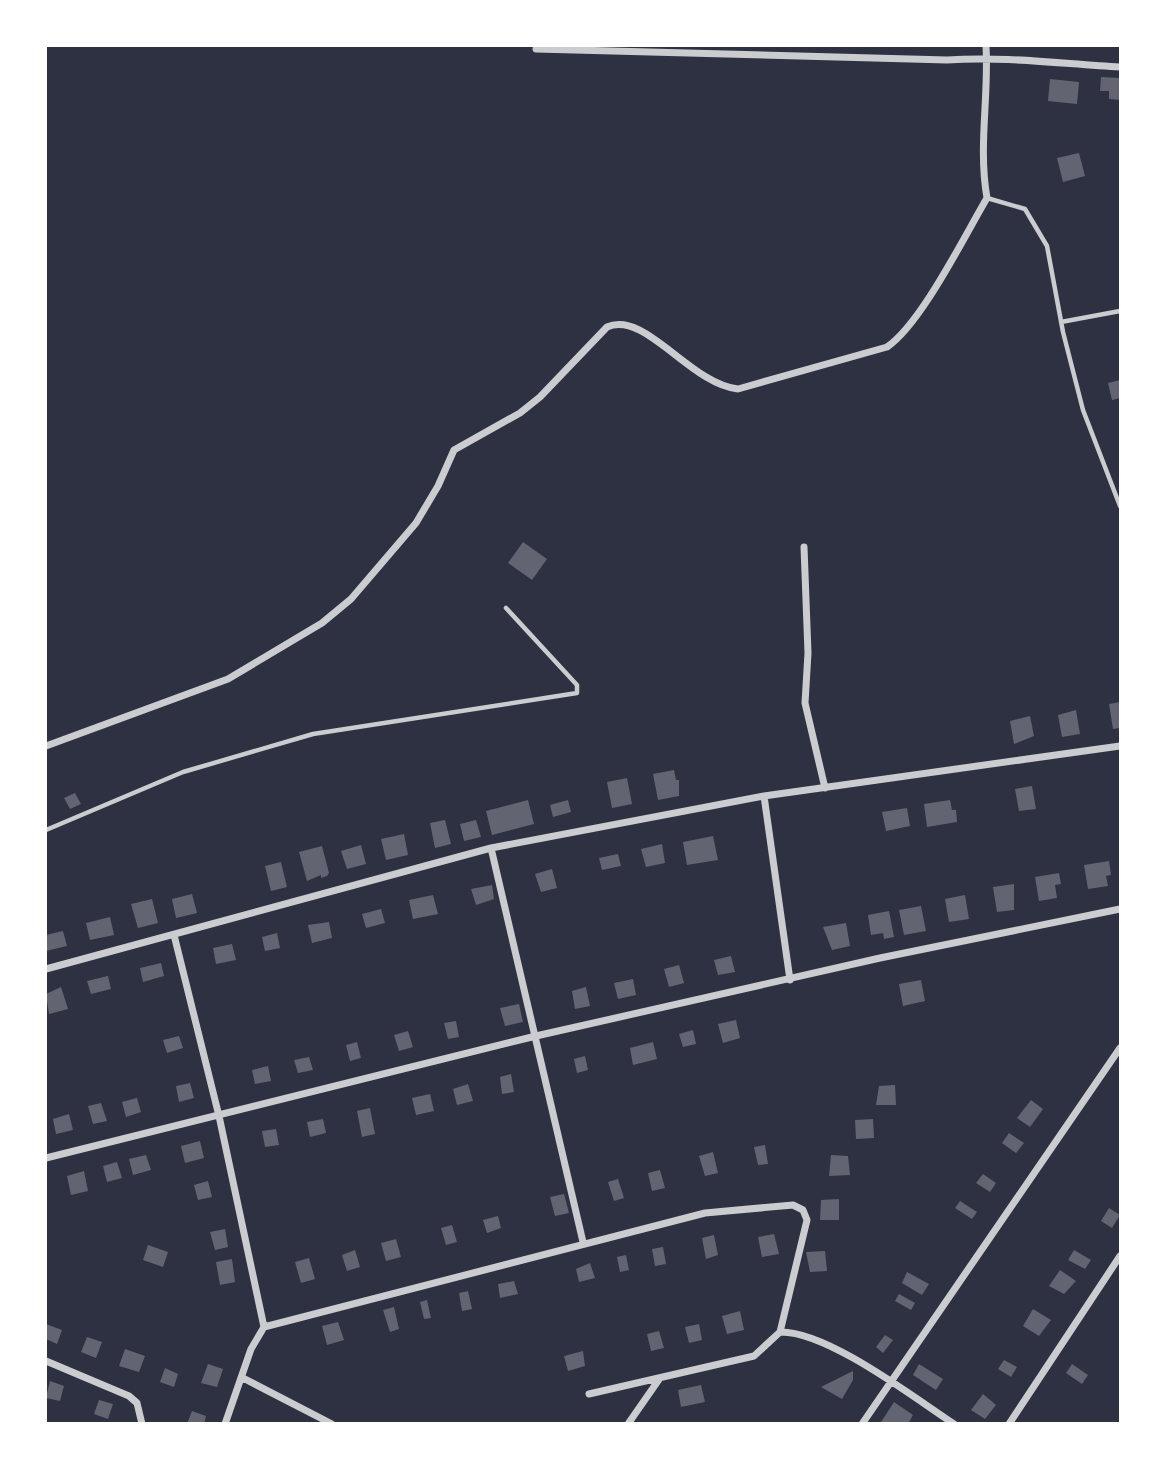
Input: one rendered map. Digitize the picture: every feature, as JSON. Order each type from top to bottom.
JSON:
[{"type":"street","points":[[46,746],[229,679],[322,623],[351,599],[416,523],[433,496],[454,450],[520,413],[540,397],[607,327],[615,323],[632,325],[705,379],[721,387],[738,389],[887,347],[899,339],[915,318],[987,198],[983,171],[982,123],[986,46]]},
{"type":"street","points":[[536,49],[947,60],[986,57],[1028,63],[1121,67]]},
{"type":"street","points":[[804,547],[807,653],[805,703],[825,788]]},
{"type":"street","points":[[46,969],[491,848],[764,796],[1121,747]]},
{"type":"street","points":[[764,796],[790,980]]},
{"type":"street","points":[[491,848],[583,1242]]},
{"type":"street","points":[[46,1158],[536,1036],[1121,909]]},
{"type":"street","points":[[174,935],[219,1116],[264,1327],[251,1349],[225,1423]]},
{"type":"street","points":[[862,1423],[1121,1048]]},
{"type":"street","points":[[264,1327],[583,1242],[705,1213],[793,1205],[803,1210],[807,1220],[780,1332],[754,1356],[589,1394]]},
{"type":"street","points":[[1009,1423],[1121,1256]]},
{"type":"street","points":[[780,1332],[799,1333],[823,1342],[954,1423]]},
{"type":"street","points":[[46,1361],[129,1396],[137,1403],[142,1423]]},
{"type":"street","points":[[628,1423],[660,1377]]},
{"type":"street","points":[[243,1378],[332,1423]]},
{"type":"lane","points":[[987,198],[1025,209],[1047,246],[1061,323],[1083,410],[1121,506]]},
{"type":"lane","points":[[1061,323],[1121,312]]},
{"type":"lane","points":[[46,830],[183,772],[313,734],[577,694],[577,685],[506,608]]},
{"type":"building","points":[[1101,77],[1120,78],[1120,100],[1109,99],[1109,91],[1100,91]]},
{"type":"building","points":[[1050,79],[1079,82],[1077,104],[1048,101]]},
{"type":"building","points":[[1079,153],[1085,176],[1063,182],[1057,158]]},
{"type":"building","points":[[1120,380],[1120,398],[1112,400],[1108,383]]},
{"type":"building","points":[[523,542],[547,559],[532,580],[508,563]]},
{"type":"building","points":[[1120,702],[1120,728],[1113,729],[1109,704]]},
{"type":"building","points":[[1076,710],[1080,734],[1062,737],[1058,715]]},
{"type":"building","points":[[1030,716],[1034,736],[1014,744],[1010,721]]},
{"type":"building","points":[[674,770],[676,780],[679,780],[679,796],[658,800],[653,774]]},
{"type":"building","points":[[627,778],[632,804],[612,808],[607,782]]},
{"type":"building","points":[[1032,786],[1036,809],[1019,811],[1015,789]]},
{"type":"building","points":[[75,793],[81,804],[70,809],[64,798]]},
{"type":"building","points":[[528,800],[534,824],[492,835],[486,811]]},
{"type":"building","points":[[568,800],[571,812],[553,817],[550,805]]},
{"type":"building","points":[[950,800],[952,810],[956,810],[957,822],[927,827],[924,804]]},
{"type":"building","points":[[907,808],[910,826],[886,831],[882,812]]},
{"type":"building","points":[[445,820],[451,844],[435,848],[430,823]]},
{"type":"building","points":[[476,820],[481,837],[464,841],[460,824]]},
{"type":"building","points":[[404,834],[408,855],[386,860],[381,839]]},
{"type":"building","points":[[713,836],[718,860],[687,865],[683,842]]},
{"type":"building","points":[[662,844],[665,863],[646,867],[641,849]]},
{"type":"building","points":[[361,845],[366,864],[347,869],[341,851]]},
{"type":"building","points":[[322,846],[329,873],[327,876],[321,878],[321,875],[307,881],[299,852]]},
{"type":"building","points":[[618,854],[621,866],[602,870],[599,858]]},
{"type":"building","points":[[1109,861],[1111,875],[1106,876],[1108,886],[1088,889],[1084,865]]},
{"type":"building","points":[[281,862],[287,887],[271,891],[265,866]]},
{"type":"building","points":[[552,869],[557,888],[541,892],[535,874]]},
{"type":"building","points":[[1059,873],[1061,884],[1055,885],[1057,898],[1039,901],[1035,877]]},
{"type":"building","points":[[1014,884],[1014,910],[997,912],[993,887]]},
{"type":"building","points":[[492,885],[494,899],[476,905],[471,889]]},
{"type":"building","points":[[192,894],[197,913],[176,918],[172,899]]},
{"type":"building","points":[[433,895],[438,914],[413,919],[409,900]]},
{"type":"building","points":[[965,895],[969,919],[949,922],[945,899]]},
{"type":"building","points":[[152,899],[158,923],[138,928],[131,904]]},
{"type":"building","points":[[921,906],[926,931],[904,935],[899,910]]},
{"type":"building","points":[[381,909],[385,923],[366,928],[362,914]]},
{"type":"building","points":[[889,911],[894,937],[884,939],[883,933],[871,935],[868,915]]},
{"type":"building","points":[[110,917],[114,935],[90,940],[86,923]]},
{"type":"building","points":[[329,922],[332,938],[312,943],[308,925]]},
{"type":"building","points":[[846,923],[850,946],[832,950],[823,927]]},
{"type":"building","points":[[63,931],[67,946],[46,951],[46,935]]},
{"type":"building","points":[[277,933],[280,948],[265,951],[262,937]]},
{"type":"building","points":[[232,944],[236,960],[216,964],[213,948]]},
{"type":"building","points":[[731,956],[735,972],[718,975],[714,960]]},
{"type":"building","points":[[161,963],[164,976],[143,982],[140,968]]},
{"type":"building","points":[[679,965],[684,983],[669,987],[664,969]]},
{"type":"building","points":[[108,976],[111,989],[91,994],[87,981]]},
{"type":"building","points":[[633,979],[636,995],[618,999],[614,983]]},
{"type":"building","points":[[921,980],[925,1001],[903,1006],[899,984]]},
{"type":"building","points":[[61,987],[68,1009],[49,1014],[46,994]]},
{"type":"building","points":[[586,987],[590,1006],[575,1009],[572,991]]},
{"type":"building","points":[[519,1004],[523,1022],[505,1026],[500,1008]]},
{"type":"building","points":[[736,1020],[740,1038],[723,1043],[718,1024]]},
{"type":"building","points":[[456,1021],[459,1037],[448,1039],[444,1023]]},
{"type":"building","points":[[693,1030],[696,1044],[683,1047],[679,1034]]},
{"type":"building","points":[[408,1031],[413,1047],[399,1051],[394,1035]]},
{"type":"building","points":[[179,1036],[183,1048],[167,1053],[163,1040]]},
{"type":"building","points":[[357,1042],[361,1058],[350,1061],[346,1045]]},
{"type":"building","points":[[653,1042],[657,1059],[633,1065],[630,1048]]},
{"type":"building","points":[[585,1056],[588,1070],[577,1073],[574,1059]]},
{"type":"building","points":[[309,1057],[313,1070],[298,1073],[294,1060]]},
{"type":"building","points":[[268,1066],[271,1081],[255,1084],[252,1070]]},
{"type":"building","points":[[511,1074],[514,1092],[502,1094],[500,1077]]},
{"type":"building","points":[[190,1083],[194,1098],[179,1102],[176,1086]]},
{"type":"building","points":[[468,1084],[473,1101],[457,1105],[453,1089]]},
{"type":"building","points":[[895,1085],[896,1105],[876,1105],[879,1086]]},
{"type":"building","points":[[430,1094],[434,1111],[416,1115],[412,1098]]},
{"type":"building","points":[[137,1098],[141,1112],[126,1117],[122,1102]]},
{"type":"building","points":[[1031,1100],[1043,1109],[1030,1127],[1017,1118]]},
{"type":"building","points":[[101,1103],[107,1121],[93,1124],[88,1106]]},
{"type":"building","points":[[370,1108],[375,1134],[362,1137],[357,1111]]},
{"type":"building","points":[[69,1114],[73,1130],[56,1134],[53,1119]]},
{"type":"building","points":[[323,1119],[326,1133],[310,1137],[307,1122]]},
{"type":"building","points":[[873,1119],[874,1138],[856,1139],[855,1120]]},
{"type":"building","points":[[276,1129],[279,1145],[265,1147],[262,1131]]},
{"type":"building","points":[[1009,1133],[1024,1143],[1016,1153],[1002,1143]]},
{"type":"building","points":[[200,1141],[204,1158],[185,1163],[181,1146]]},
{"type":"building","points":[[765,1145],[768,1164],[758,1165],[754,1147]]},
{"type":"building","points":[[713,1152],[718,1173],[705,1176],[699,1156]]},
{"type":"building","points":[[146,1155],[151,1170],[133,1175],[129,1159]]},
{"type":"building","points":[[831,1155],[848,1156],[850,1175],[829,1176]]},
{"type":"building","points":[[117,1162],[122,1178],[107,1182],[103,1166]]},
{"type":"building","points":[[660,1170],[665,1188],[652,1191],[648,1173]]},
{"type":"building","points":[[84,1171],[88,1191],[71,1195],[67,1176]]},
{"type":"building","points":[[983,1174],[996,1183],[990,1192],[976,1183]]},
{"type":"building","points":[[618,1179],[624,1198],[614,1201],[608,1182]]},
{"type":"building","points":[[208,1181],[212,1197],[198,1200],[194,1185]]},
{"type":"building","points":[[564,1194],[569,1213],[555,1216],[550,1197]]},
{"type":"building","points":[[839,1199],[839,1220],[820,1220],[821,1200]]},
{"type":"building","points":[[960,1201],[977,1212],[972,1219],[955,1208]]},
{"type":"building","points":[[1109,1208],[1120,1215],[1112,1228],[1101,1221]]},
{"type":"building","points":[[498,1216],[501,1228],[487,1233],[483,1220]]},
{"type":"building","points":[[452,1225],[457,1242],[446,1245],[441,1228]]},
{"type":"building","points":[[225,1229],[228,1247],[215,1250],[210,1232]]},
{"type":"building","points":[[774,1234],[779,1254],[762,1257],[758,1237]]},
{"type":"building","points":[[714,1235],[718,1255],[706,1259],[702,1238]]},
{"type":"building","points":[[396,1239],[401,1257],[386,1261],[381,1243]]},
{"type":"building","points":[[148,1245],[168,1252],[163,1267],[143,1260]]},
{"type":"building","points":[[663,1247],[666,1264],[655,1266],[652,1249]]},
{"type":"building","points":[[355,1250],[360,1267],[347,1271],[342,1255]]},
{"type":"building","points":[[1074,1250],[1091,1260],[1085,1269],[1068,1260]]},
{"type":"building","points":[[825,1251],[827,1271],[810,1272],[806,1252]]},
{"type":"building","points":[[626,1255],[629,1270],[620,1272],[617,1257]]},
{"type":"building","points":[[309,1258],[315,1279],[301,1283],[295,1262]]},
{"type":"building","points":[[232,1259],[235,1282],[220,1285],[216,1262]]},
{"type":"building","points":[[590,1263],[595,1278],[579,1282],[576,1269]]},
{"type":"building","points":[[1060,1270],[1076,1281],[1064,1294],[1049,1286]]},
{"type":"building","points":[[907,1272],[929,1284],[922,1295],[902,1283]]},
{"type":"building","points":[[514,1281],[518,1294],[500,1298],[498,1284]]},
{"type":"building","points":[[468,1291],[472,1309],[462,1311],[459,1293]]},
{"type":"building","points":[[899,1294],[915,1303],[911,1310],[895,1301]]},
{"type":"building","points":[[427,1300],[431,1318],[424,1319],[420,1302]]},
{"type":"building","points":[[394,1307],[399,1329],[390,1332],[383,1310]]},
{"type":"building","points":[[1033,1309],[1051,1320],[1039,1336],[1023,1326]]},
{"type":"building","points":[[740,1311],[744,1330],[727,1334],[722,1316]]},
{"type":"building","points":[[338,1322],[344,1340],[327,1345],[322,1326]]},
{"type":"building","points":[[46,1324],[62,1330],[57,1344],[46,1339]]},
{"type":"building","points":[[699,1324],[702,1340],[689,1343],[685,1327]]},
{"type":"building","points":[[659,1331],[664,1348],[651,1351],[647,1334]]},
{"type":"building","points":[[885,1335],[893,1340],[883,1353],[876,1347]]},
{"type":"building","points":[[87,1337],[102,1342],[96,1358],[81,1352]]},
{"type":"building","points":[[125,1349],[145,1356],[139,1372],[119,1366]]},
{"type":"building","points":[[583,1351],[585,1366],[568,1371],[564,1356]]},
{"type":"building","points":[[1004,1360],[1017,1367],[1011,1377],[998,1369]]},
{"type":"building","points":[[208,1364],[223,1369],[217,1387],[201,1383]]},
{"type":"building","points":[[919,1364],[943,1379],[936,1390],[913,1375]]},
{"type":"building","points":[[1072,1364],[1088,1375],[1082,1384],[1066,1373]]},
{"type":"building","points":[[165,1368],[178,1374],[174,1387],[160,1382]]},
{"type":"building","points":[[853,1371],[853,1380],[842,1399],[821,1387]]},
{"type":"building","points":[[50,1381],[64,1386],[60,1401],[46,1398]]},
{"type":"building","points":[[701,1385],[705,1402],[681,1407],[678,1390]]},
{"type":"building","points":[[983,1394],[996,1405],[985,1419],[971,1410]]},
{"type":"building","points":[[99,1400],[113,1404],[108,1419],[94,1414]]},
{"type":"building","points":[[894,1402],[913,1415],[908,1424],[881,1422]]},
{"type":"building","points":[[192,1411],[206,1416],[204,1424],[187,1424]]}]
